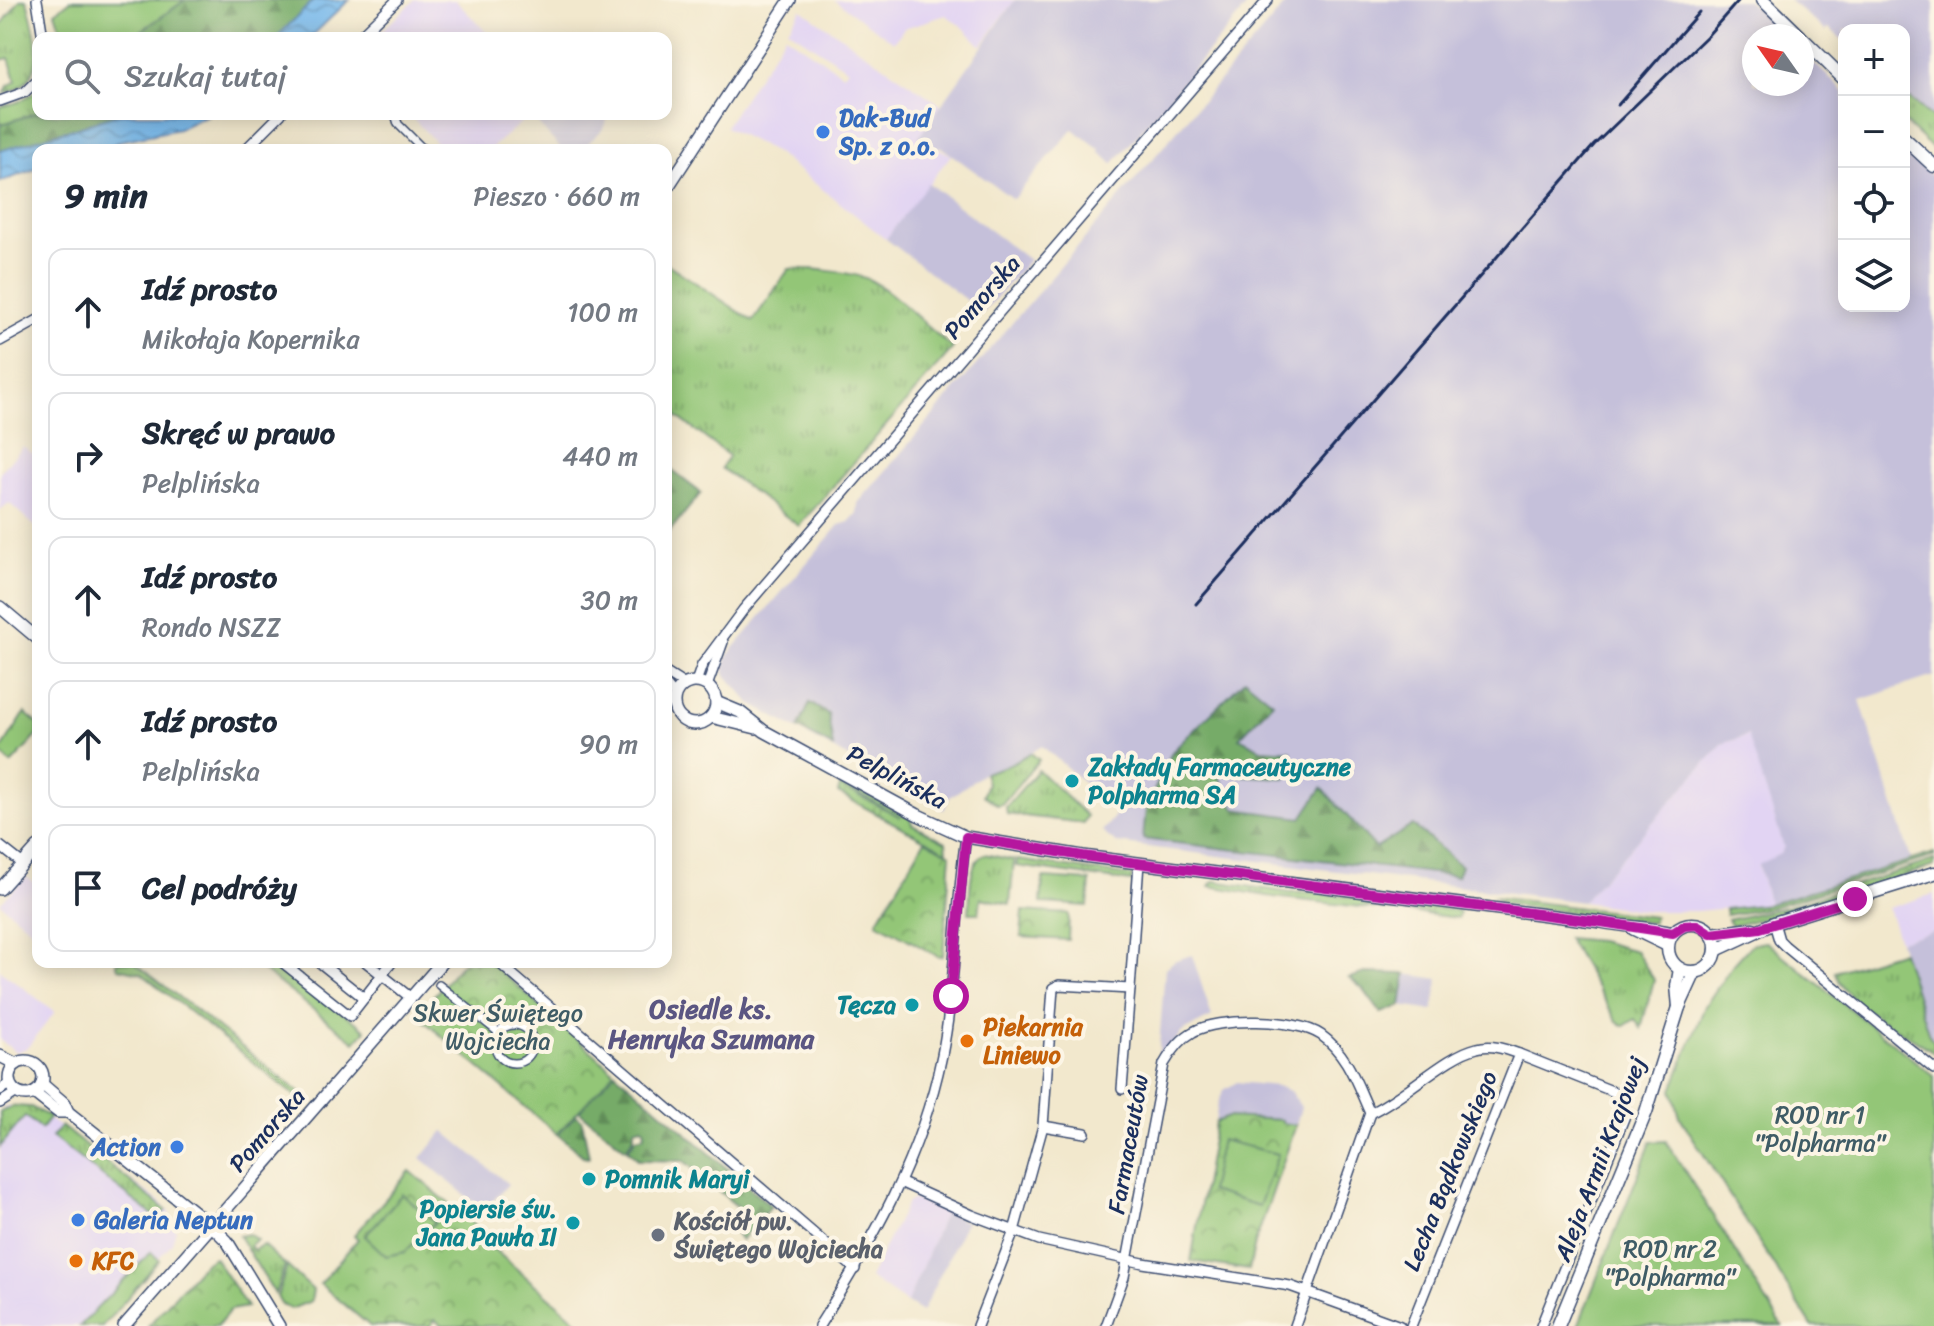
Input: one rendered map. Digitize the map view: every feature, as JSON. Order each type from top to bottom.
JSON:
[{"type":"main road","points":[[1763,0],[1788,24]]},
{"type":"main road","points":[[1814,50],[1838,73]]},
{"type":"main road","points":[[1910,144],[1934,166]]},
{"type":"main road","points":[[1716,950],[1711,934],[1703,927],[1691,924],[1673,933],[1668,946],[1671,959],[1680,969],[1695,972],[1707,967],[1716,950],[1760,928],[1934,873]]},
{"type":"main road","points":[[1711,934],[1760,928]]},
{"type":"main road","name":"Aleja Armii Krajowej","points":[[1679,1007],[1677,986],[1680,969]]},
{"type":"main road","name":"Aleja Armii Krajowej","points":[[1558,1326],[1646,1112],[1679,1007],[1695,972]]},
{"type":"street","points":[[37,0],[42,32]]},
{"type":"street","points":[[364,32],[397,0]]},
{"type":"street","points":[[672,181],[790,0]]},
{"type":"street","name":"Pomorska","points":[[696,684],[711,669],[731,624],[1268,0]]},
{"type":"street","points":[[0,101],[25,92],[32,85]]},
{"type":"street","points":[[251,144],[275,120]]},
{"type":"street","points":[[397,120],[418,144]]},
{"type":"street","points":[[0,341],[32,323]]},
{"type":"street","points":[[0,607],[32,634]]},
{"type":"street","points":[[672,675],[696,684],[712,690],[716,702],[711,717],[696,724],[681,718],[672,704],[696,684]]},
{"type":"street","name":"Pelplińska","points":[[716,702],[740,712],[764,731],[918,815],[966,837],[1139,863],[1673,933]]},
{"type":"street","name":"Pelplińska","points":[[711,717],[764,731]]},
{"type":"street","points":[[672,722],[681,718]]},
{"type":"street","points":[[819,1326],[855,1269],[902,1183],[930,1106],[942,1054],[966,837]]},
{"type":"street","points":[[0,846],[23,864]]},
{"type":"street","points":[[0,889],[32,854]]},
{"type":"street","points":[[1122,1089],[1139,863]]},
{"type":"street","points":[[1774,923],[1779,940],[1797,957],[1934,1069]]},
{"type":"street","name":"Pelplińska","points":[[1633,929],[1668,946]]},
{"type":"street","points":[[290,968],[350,1016],[387,968]]},
{"type":"street","points":[[326,968],[364,998]]},
{"type":"street","points":[[373,968],[411,998]]},
{"type":"street","name":"Pomorska","points":[[124,1326],[437,968]]},
{"type":"street","points":[[505,968],[855,1269]]},
{"type":"street","points":[[439,985],[498,1032]]},
{"type":"street","points":[[977,1326],[1014,1231],[1043,1126],[1053,988],[1059,985],[1130,989]]},
{"type":"street","name":"Farmaceutów","points":[[1106,1326],[1127,1260],[1160,1077],[1172,1051],[1190,1034],[1206,1026],[1231,1022],[1311,1030],[1342,1056],[1370,1113]]},
{"type":"street","points":[[513,1025],[527,1029],[533,1043],[529,1056],[515,1063],[503,1060],[496,1052],[498,1032],[513,1025]]},
{"type":"street","name":"Lecha Bądkowskiego","points":[[1370,1113],[1387,1106],[1451,1061],[1476,1048],[1499,1047],[1519,1054],[1411,1326]]},
{"type":"street","name":"Aleja Armii Krajowej","points":[[1519,1054],[1617,1093],[1624,1101],[1626,1113],[1541,1326]]},
{"type":"street","points":[[0,1056],[9,1079],[22,1094],[38,1089]]},
{"type":"street","points":[[0,1103],[9,1079],[26,1061],[36,1063],[43,1073],[38,1089]]},
{"type":"street","points":[[38,1089],[58,1112],[68,1112],[213,1227],[227,1241],[279,1326]]},
{"type":"street","points":[[1295,1326],[1370,1113]]},
{"type":"street","points":[[1043,1126],[1085,1133]]},
{"type":"street","points":[[902,1183],[1039,1240],[1127,1260],[1290,1286],[1400,1326]]},
{"type":"shaded area","points":[[415,0],[455,0],[486,32],[380,32]]},
{"type":"shaded area","points":[[834,0],[1015,0],[981,46],[946,15],[904,28],[894,42]]},
{"type":"shaded area","points":[[1015,0],[1252,0],[1113,164],[1100,149],[1073,129],[1013,199],[941,147],[931,148],[918,138]]},
{"type":"shaded area","name":"Zakłady Farmaceutyczne Polpharma SA","points":[[1289,0],[1747,0],[1772,24],[1742,24],[1742,96],[1814,96],[1814,64],[1838,86],[1838,312],[1910,312],[1910,156],[1934,178],[1934,676],[1860,700],[1911,859],[1769,904],[1758,865],[1780,854],[1784,847],[1748,735],[1722,744],[1582,902],[1116,843],[1102,832],[1118,812],[1042,746],[1016,762],[984,773],[950,797],[944,810],[751,704],[725,674],[728,655],[839,525],[849,522],[857,513],[858,503]]},
{"type":"shaded area","points":[[1789,0],[1934,0],[1934,120],[1910,99],[1910,24],[1838,24],[1838,36],[1829,28],[1826,31]]},
{"type":"shaded area","name":"Dak-Bud Sp. z o.o.","points":[[801,9],[941,105],[918,138],[951,155],[886,239],[776,153],[725,127],[785,35],[843,74],[848,69],[788,29]]},
{"type":"shaded area","points":[[415,120],[524,120],[496,144],[437,144]]},
{"type":"shaded area","points":[[535,120],[607,120],[602,130],[587,144],[557,144]]},
{"type":"shaded area","points":[[928,183],[1029,260],[983,313],[886,239]]},
{"type":"shaded area","points":[[23,447],[32,453],[32,524],[9,503],[0,510],[0,472]]},
{"type":"shaded area","points":[[1749,735],[1784,847],[1780,854],[1758,866],[1769,904],[1697,911],[1648,911],[1582,902],[1722,744]]},
{"type":"shaded area","points":[[26,877],[32,882],[32,931],[0,903]]},
{"type":"shaded area","points":[[1934,894],[1934,931],[1899,941],[1888,908]]},
{"type":"shaded area","points":[[1934,931],[1934,1041],[1929,1036],[1899,941]]},
{"type":"shaded area","points":[[1192,955],[1212,1017],[1182,1032],[1158,1060],[1165,968],[1176,960]]},
{"type":"shaded area","points":[[0,970],[55,1012],[27,1048],[16,1052],[0,1040]]},
{"type":"shaded area","points":[[1406,974],[1439,979],[1433,1011],[1401,1006]]},
{"type":"shaded area","points":[[1237,1082],[1277,1086],[1290,1091],[1301,1107],[1296,1125],[1228,1117],[1215,1122],[1224,1090]]},
{"type":"shaded area","name":"Galeria Neptun","points":[[6,1106],[33,1107],[168,1211],[176,1230],[172,1243],[113,1310],[104,1326],[0,1326],[0,1111]]},
{"type":"shaded area","points":[[444,1131],[508,1184],[484,1211],[421,1158]]},
{"type":"shaded area","points":[[913,1199],[945,1212],[907,1303],[869,1278],[907,1203]]},
{"type":"shaded area","points":[[945,1212],[966,1222],[922,1312],[907,1303]]},
{"type":"green space","points":[[20,0],[27,0],[35,32],[32,32],[32,72],[20,87],[5,93],[8,86],[16,81],[9,58],[0,60],[0,27]]},
{"type":"green space","points":[[71,0],[185,0],[140,32],[62,32],[55,12]]},
{"type":"green space","points":[[185,0],[314,0],[282,32],[140,32]]},
{"type":"green space","points":[[32,94],[32,114],[0,125],[0,107]]},
{"type":"green space","points":[[1910,99],[1934,119],[1934,150],[1910,128]]},
{"type":"green space","points":[[32,114],[32,120],[101,120],[0,151],[0,125]]},
{"type":"green space","points":[[672,267],[753,321],[789,269],[830,271],[863,277],[892,295],[953,348],[799,526],[721,468],[729,456],[672,413]]},
{"type":"green space","points":[[672,471],[701,493],[672,529]]},
{"type":"green space","points":[[1245,679],[1273,702],[1239,738],[1261,749],[1291,751],[1289,772],[1285,778],[1218,774],[1235,809],[1302,818],[1322,788],[1376,848],[1413,825],[1461,866],[1457,876],[1143,839],[1146,808],[1172,752]]},
{"type":"green space","points":[[810,703],[828,714],[833,747],[798,728]]},
{"type":"green space","points":[[25,713],[32,719],[32,741],[11,764],[0,752]]},
{"type":"green space","points":[[1031,753],[1039,760],[1002,804],[998,805],[983,795],[987,783],[984,773]]},
{"type":"green space","points":[[1038,770],[1087,816],[1083,823],[1007,814],[1006,807]]},
{"type":"green space","points":[[844,785],[851,785],[910,818],[912,824],[946,842],[947,852],[838,793],[840,786],[901,817]]},
{"type":"green space","points":[[925,840],[951,854],[943,956],[939,957],[877,922]]},
{"type":"green space","points":[[1934,853],[1934,856],[1769,908],[1726,915],[1725,909],[1769,904]]},
{"type":"green space","points":[[984,854],[1014,860],[1010,904],[981,898],[979,913],[969,913],[972,872]]},
{"type":"green space","points":[[1017,860],[1132,876],[1132,882],[1016,866]]},
{"type":"green space","points":[[1934,860],[1934,866],[1820,903],[1732,926],[1728,920],[1786,907]]},
{"type":"green space","points":[[1043,878],[1090,881],[1088,906],[1041,903]]},
{"type":"green space","points":[[1214,881],[1291,893],[1315,892],[1460,911],[1458,918],[1273,897],[1210,886]]},
{"type":"green space","points":[[1494,897],[1654,917],[1652,923],[1520,906],[1502,903]]},
{"type":"green space","points":[[1023,911],[1069,914],[1068,940],[1021,937]]},
{"type":"green space","points":[[1567,938],[1599,941],[1636,951],[1654,980],[1641,1028],[1635,1019],[1624,1026],[1617,1021]]},
{"type":"green space","name":"ROD nr 1 \"Polpharma\"","points":[[1766,942],[1934,1076],[1934,1326],[1812,1326],[1680,1117],[1672,1090],[1705,1006],[1733,965],[1752,944]]},
{"type":"green space","points":[[1902,951],[1929,1035],[1934,1041],[1934,1053],[1864,1008],[1851,997],[1835,972]]},
{"type":"green space","points":[[118,968],[142,968],[307,1098],[298,1098],[141,973]]},
{"type":"green space","points":[[260,968],[283,968],[366,1030],[355,1042]]},
{"type":"green space","name":"Skwer Świętego Wojciecha","points":[[458,968],[497,968],[615,1072],[557,1134],[417,1015]]},
{"type":"green space","points":[[1365,973],[1406,974],[1401,1006],[1381,1013],[1363,989],[1349,978]]},
{"type":"green space","points":[[615,1072],[771,1206],[741,1240],[735,1233],[748,1216],[684,1161],[639,1160],[628,1150],[636,1138],[644,1136],[642,1127],[634,1129],[634,1137],[626,1149],[579,1111]]},
{"type":"green space","points":[[13,1106],[31,1107],[50,1117],[41,1129],[25,1116],[0,1147],[0,1112]]},
{"type":"green space","points":[[576,1115],[582,1120],[589,1157],[583,1156],[557,1134]]},
{"type":"green space","points":[[1228,1117],[1282,1120],[1282,1123],[1296,1125],[1255,1243],[1249,1270],[1191,1261],[1215,1122]]},
{"type":"green space","points":[[61,1126],[166,1210],[158,1219],[52,1137]]},
{"type":"green space","points":[[1221,1140],[1278,1154],[1259,1206],[1210,1191]]},
{"type":"green space","name":"ROD nr 2 \"Polpharma\"","points":[[1666,1141],[1782,1326],[1578,1326],[1651,1142]]},
{"type":"green space","points":[[410,1171],[473,1224],[475,1233],[583,1326],[442,1326],[435,1320],[430,1326],[370,1326],[320,1284],[358,1239],[354,1235]]},
{"type":"green space","points":[[402,1194],[435,1222],[405,1252],[386,1256],[365,1236]]},
{"type":"green space","points":[[249,1234],[257,1240],[250,1245],[253,1250],[263,1245],[285,1265],[275,1294],[239,1236]]},
{"type":"green space","points":[[151,1252],[159,1260],[110,1318],[102,1326],[80,1326]]},
{"type":"green space","points":[[214,1257],[247,1307],[230,1310],[217,1326],[148,1326],[204,1263]]},
{"type":"green space","points":[[287,1266],[313,1290],[311,1301],[291,1309],[281,1304],[277,1297]]},
{"type":"water","points":[[314,0],[349,0],[316,32],[282,32]]},
{"type":"water","points":[[101,120],[197,120],[178,129],[114,144],[32,144],[32,170],[0,182],[0,151]]},
{"type":"railway","points":[[1196,604],[1594,145],[1708,35],[1739,0]]},
{"type":"railway","points":[[1618,105],[1699,12]]},
{"type":"place","name":"Dak-Bud Sp. z o.o.","points":[[823,132]]},
{"type":"place","name":"Zakłady Farmaceutyczne Polpharma SA","points":[[1072,781]]},
{"type":"place","name":"Tęcza","points":[[912,1005]]},
{"type":"place","name":"Piekarnia Liniewo","points":[[967,1041]]},
{"type":"place","name":"Action","points":[[177,1147]]},
{"type":"place","name":"Pomnik Maryi","points":[[589,1179]]},
{"type":"place","name":"Galeria Neptun","points":[[78,1220]]},
{"type":"place","name":"Popiersie św. Jana Pawła II","points":[[573,1223]]},
{"type":"place","name":"Kościół pw. Świętego Wojciecha","points":[[658,1235]]},
{"type":"place","name":"KFC","points":[[76,1261]]},
{"type":"district","name":"Osiedle ks. Henryka Szumana","points":[[711,1024]]},
{"type":"route","points":[[951,996],[966,837],[1009,846],[1673,933],[1691,924],[1703,927],[1711,934],[1760,928],[1855,899]]}]
